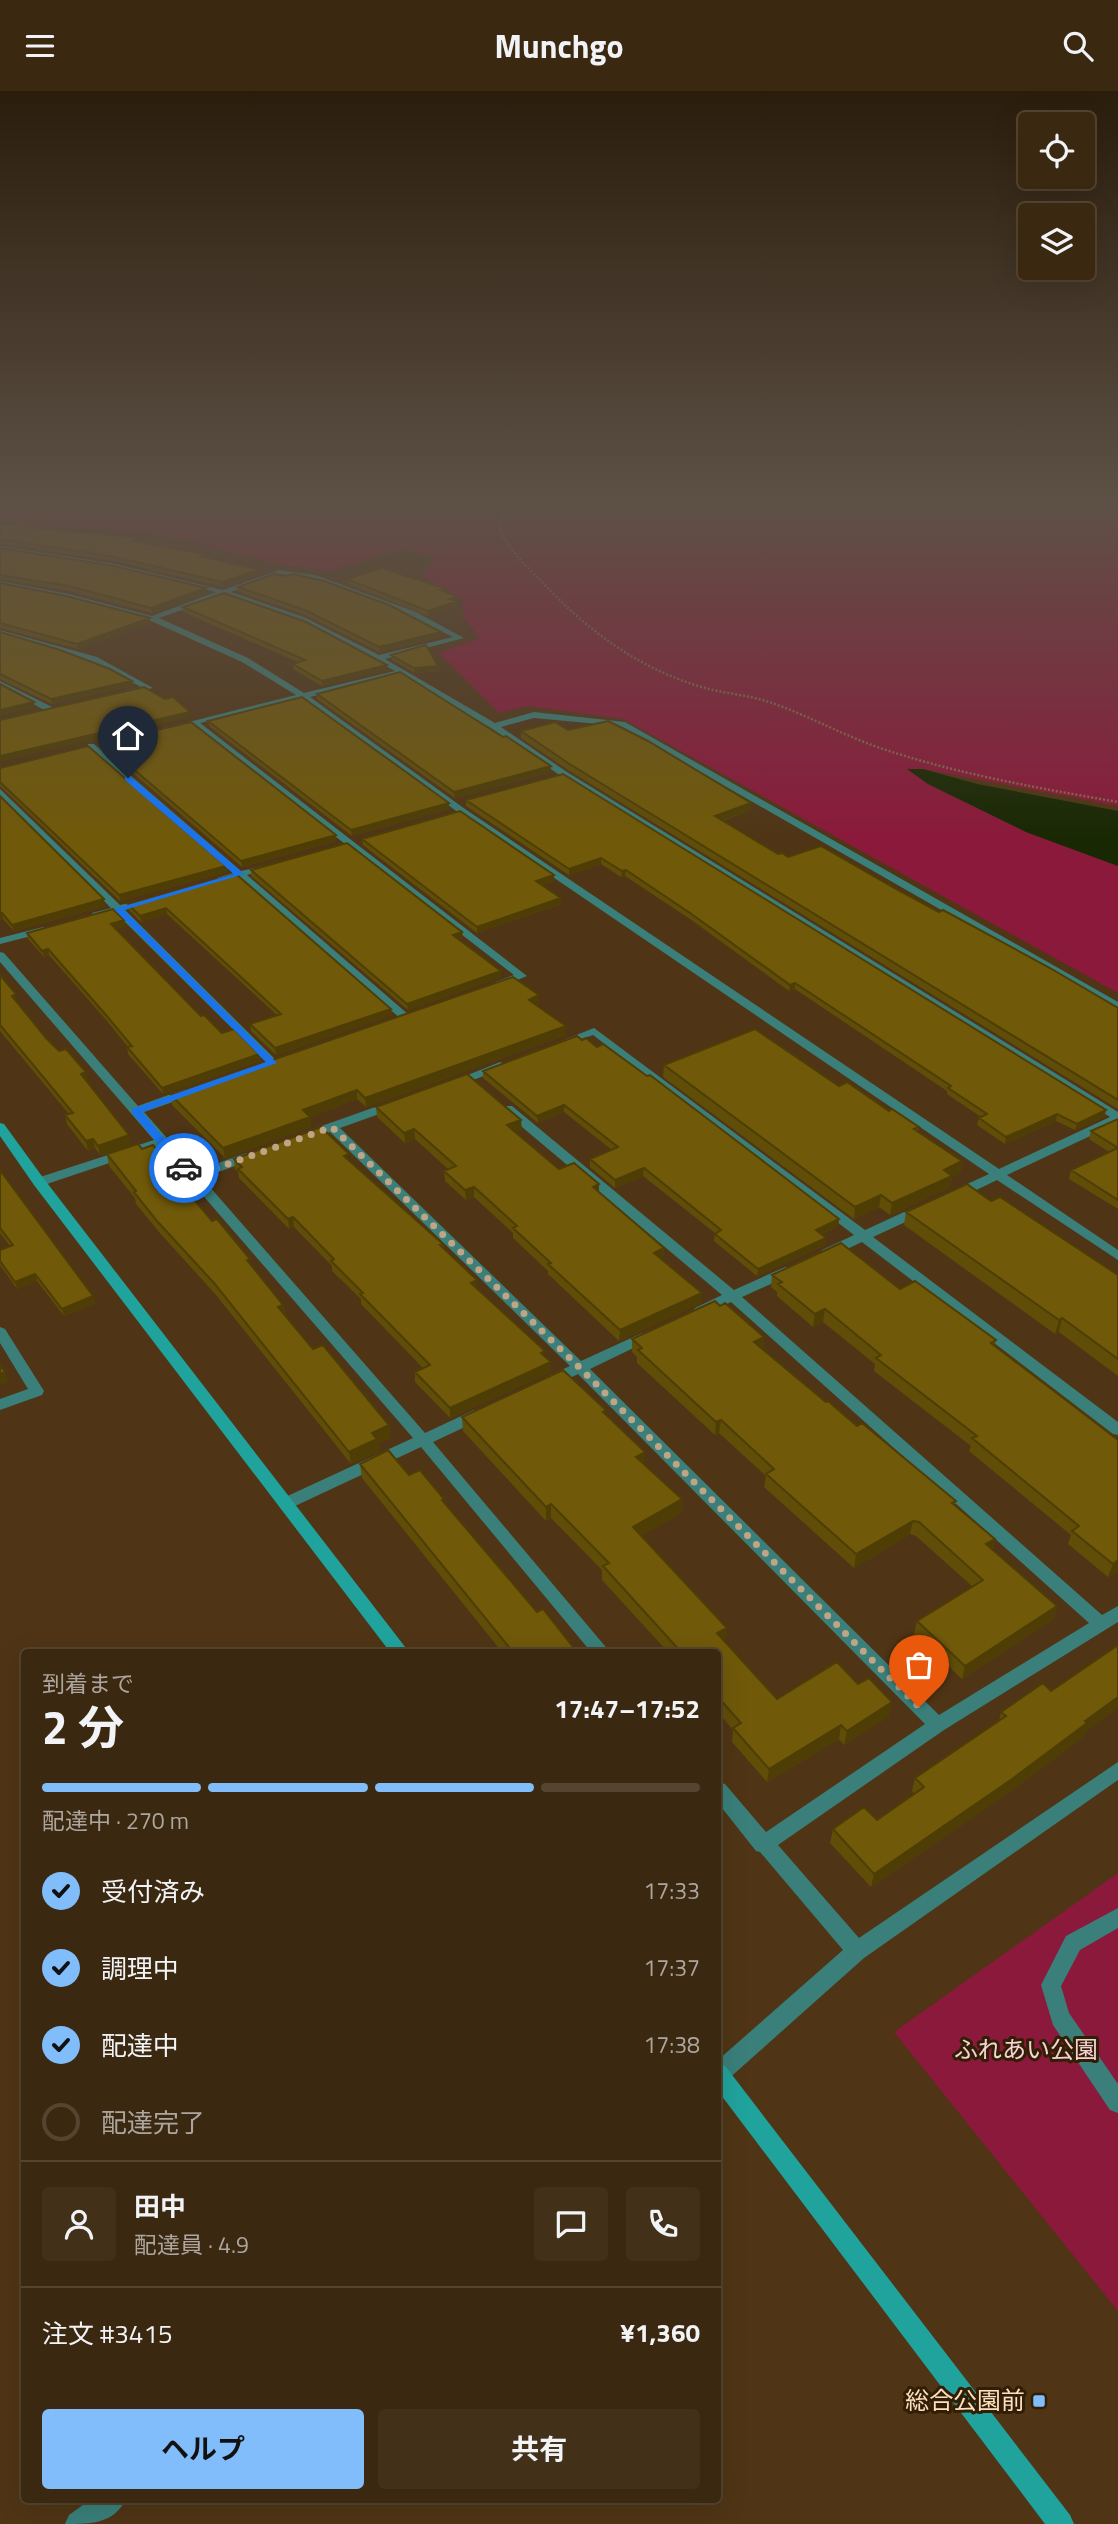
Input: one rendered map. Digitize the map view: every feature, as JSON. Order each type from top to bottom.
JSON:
[{"type":"street","points":[[135,614],[152,618],[245,660],[303,695],[451,809],[464,806],[1118,1256]]},
{"type":"street","points":[[152,618],[165,614]]},
{"type":"street","points":[[285,614],[378,658],[494,726],[564,774],[798,916],[1118,1118]]},
{"type":"street","points":[[378,658],[460,638],[412,614]]},
{"type":"street","points":[[0,632],[94,659],[149,688],[124,693]]},
{"type":"street","points":[[181,725],[403,672]]},
{"type":"street","points":[[0,683],[50,709]]},
{"type":"street","points":[[37,712],[62,706]]},
{"type":"street","points":[[494,726],[534,715],[622,724],[1118,1007]]},
{"type":"street","points":[[194,722],[522,976],[483,990]]},
{"type":"street","points":[[78,750],[103,743]]},
{"type":"street","points":[[90,746],[405,1017]]},
{"type":"street","points":[[552,777],[564,774]]},
{"type":"street","points":[[0,792],[273,1063]]},
{"type":"street","points":[[338,846],[362,839]]},
{"type":"street","points":[[216,881],[277,864]]},
{"type":"street","points":[[79,920],[155,899]]},
{"type":"street","points":[[0,941],[52,927]]},
{"type":"street","points":[[0,955],[160,1142],[423,1440],[598,1649]]},
{"type":"street","points":[[393,1021],[418,1012]]},
{"type":"street","points":[[545,1049],[594,1031],[1118,1430]]},
{"type":"street","points":[[260,1067],[285,1059]]},
{"type":"street","points":[[445,1086],[475,1081],[507,1063]]},
{"type":"street","points":[[135,1111],[198,1089]]},
{"type":"street","points":[[294,1140],[407,1100]]},
{"type":"street","points":[[499,1102],[732,1296],[1101,1624]]},
{"type":"street","points":[[685,1318],[1118,1118]]},
{"type":"street","points":[[0,1127],[39,1182],[398,1649]]},
{"type":"street","points":[[332,1127],[580,1368],[937,1725]]},
{"type":"street","points":[[39,1182],[160,1142]]},
{"type":"street","points":[[192,1177],[268,1150]]},
{"type":"street","points":[[532,1390],[662,1329]]},
{"type":"street","points":[[0,1332],[37,1391],[0,1405]]},
{"type":"street","points":[[287,1503],[496,1407]]},
{"type":"street","points":[[763,1845],[937,1725],[1118,1613]]},
{"type":"street","points":[[721,2071],[857,1951],[1118,1770]]},
{"type":"street","points":[[721,1794],[857,1951]]},
{"type":"street","points":[[1118,1917],[1073,1943],[1051,1985],[1060,2018],[1118,2102]]},
{"type":"street","points":[[721,2078],[1061,2524]]},
{"type":"street","points":[[78,2524],[107,2503]]},
{"type":"path","points":[[571,614],[619,652],[655,672],[707,688],[770,702],[881,749],[963,770],[1118,802]]},
{"type":"green space","points":[[463,614],[1118,614],[1118,806],[923,769],[928,784],[1026,832],[1118,866],[1118,993],[623,719],[528,706],[499,713],[439,653],[479,638]]},
{"type":"green space","name":"ふれあい公園","points":[[1118,1873],[1118,2311],[894,2032]]},
{"type":"shaded area","points":[[907,769],[923,769],[977,784],[1118,811],[1118,866],[1026,832],[928,784]]},
{"type":"building","points":[[0,614],[133,614],[150,618],[77,644],[0,623]]},
{"type":"building","points":[[198,614],[282,614],[306,622],[387,665],[322,681],[293,664],[305,660]]},
{"type":"building","points":[[312,614],[405,614],[441,632],[379,647]]},
{"type":"building","points":[[0,632],[60,650],[110,669],[132,681],[51,699],[0,674]]},
{"type":"building","points":[[426,645],[438,666],[414,668],[391,655]]},
{"type":"building","points":[[400,672],[551,766],[454,792],[317,694]]},
{"type":"building","points":[[0,684],[34,702],[0,710]]},
{"type":"building","points":[[144,687],[165,699],[173,697],[190,712],[0,756],[0,720]]},
{"type":"building","points":[[302,697],[449,803],[351,830],[208,721]]},
{"type":"building","points":[[608,721],[648,741],[751,803],[715,816],[778,854],[782,853],[788,857],[821,846],[939,912],[943,910],[1050,968],[1118,1008],[1118,1100],[568,763],[521,731],[555,722],[568,730]]},
{"type":"building","points":[[191,722],[336,835],[241,861],[103,743]]},
{"type":"building","points":[[88,746],[226,866],[119,895],[0,782],[0,768]]},
{"type":"building","points":[[563,774],[1106,1110],[1077,1124],[1057,1114],[1006,1137],[979,1118],[987,1114],[948,1088],[951,1086],[795,983],[790,985],[626,870],[622,871],[601,858],[569,869],[466,800]]},
{"type":"building","points":[[0,796],[104,899],[12,925],[0,913]]},
{"type":"building","points":[[460,811],[554,875],[536,881],[561,898],[477,927],[362,839]]},
{"type":"building","points":[[347,843],[462,932],[453,935],[501,971],[407,1004],[251,870]]},
{"type":"building","points":[[236,874],[391,1009],[275,1048],[250,1024],[281,1014],[166,908],[140,916],[128,904]]},
{"type":"building","points":[[113,909],[124,920],[111,924],[201,1016],[204,1015],[222,1033],[234,1029],[259,1054],[162,1088],[127,1047],[132,1046],[106,1015],[48,949],[42,951],[27,933]]},
{"type":"building","points":[[0,975],[16,994],[12,996],[46,1038],[59,1051],[66,1049],[86,1072],[81,1074],[129,1135],[98,1146],[93,1139],[86,1141],[65,1115],[73,1113],[0,1025]]},
{"type":"building","points":[[513,977],[539,995],[529,1000],[566,1026],[365,1098],[357,1090],[303,1110],[310,1117],[223,1148],[171,1095]]},
{"type":"building","points":[[755,1029],[839,1086],[847,1082],[889,1111],[892,1109],[919,1127],[914,1129],[962,1161],[944,1170],[952,1176],[892,1203],[881,1195],[855,1207],[664,1065]]},
{"type":"building","points":[[577,1036],[582,1040],[586,1038],[597,1047],[603,1044],[647,1076],[650,1075],[839,1219],[816,1230],[826,1238],[758,1269],[715,1234],[721,1230],[644,1168],[615,1180],[590,1159],[618,1147],[564,1105],[537,1116],[483,1071]]},
{"type":"building","points":[[467,1074],[521,1120],[507,1125],[559,1169],[574,1163],[599,1184],[593,1187],[664,1248],[654,1253],[702,1293],[620,1330],[548,1264],[551,1263],[513,1228],[517,1226],[474,1187],[465,1190],[444,1171],[456,1166],[414,1129],[404,1133],[376,1107]]},
{"type":"building","points":[[1118,1119],[1118,1148],[1091,1131]]},
{"type":"building","points":[[321,1127],[349,1154],[344,1156],[443,1244],[440,1245],[477,1280],[471,1283],[545,1351],[541,1353],[551,1362],[450,1408],[415,1372],[430,1365],[360,1294],[363,1293],[331,1261],[334,1259],[293,1217],[288,1219],[238,1169],[242,1167],[234,1159]]},
{"type":"building","points":[[138,1144],[142,1149],[153,1145],[170,1166],[167,1167],[212,1221],[217,1219],[250,1259],[247,1260],[283,1305],[278,1307],[313,1349],[323,1345],[389,1425],[372,1433],[377,1439],[349,1452],[214,1283],[157,1221],[107,1154]]},
{"type":"building","points":[[1118,1148],[1118,1200],[1071,1170]]},
{"type":"building","points":[[0,1170],[93,1296],[62,1309],[35,1274],[15,1282],[0,1261],[0,1250],[13,1245],[0,1228]]},
{"type":"building","points":[[967,1184],[991,1201],[1000,1197],[1118,1275],[1118,1359],[906,1212]]},
{"type":"building","points":[[841,1243],[900,1289],[915,1281],[996,1340],[991,1343],[1118,1440],[1118,1560],[1113,1564],[1072,1531],[1079,1526],[972,1438],[977,1436],[876,1358],[881,1355],[825,1309],[815,1314],[778,1284],[782,1282],[772,1275]]},
{"type":"building","points":[[715,1301],[720,1306],[725,1303],[764,1337],[754,1342],[826,1402],[857,1426],[862,1423],[956,1501],[952,1503],[995,1539],[986,1544],[1057,1606],[965,1666],[917,1621],[983,1580],[919,1522],[913,1521],[856,1554],[766,1474],[774,1469],[721,1420],[716,1422],[638,1350],[642,1348],[632,1339]]},
{"type":"building","points":[[563,1370],[606,1410],[603,1412],[645,1452],[636,1457],[682,1499],[633,1527],[727,1628],[717,1633],[777,1699],[837,1662],[858,1684],[869,1678],[892,1702],[847,1731],[841,1725],[769,1769],[733,1728],[741,1723],[721,1700],[721,1649],[678,1649],[603,1566],[609,1563],[551,1504],[546,1507],[462,1417]]},
{"type":"building","points":[[388,1450],[409,1475],[420,1470],[537,1612],[543,1609],[575,1649],[511,1649],[360,1464]]},
{"type":"building","points":[[1118,1645],[1118,1697],[1012,1779],[874,1874],[833,1829],[864,1807],[877,1820],[924,1787],[915,1778],[1006,1716],[1001,1712],[1043,1683],[1051,1691]]},
{"type":"way so far","points":[[184,1168],[192,1177],[332,1127],[580,1368],[919,1707]]},
{"type":"place","name":"総合公園前","points":[[1039,2401]]},
{"type":"route","points":[[128,778],[240,874],[118,909],[273,1063],[135,1111],[184,1168]]}]
